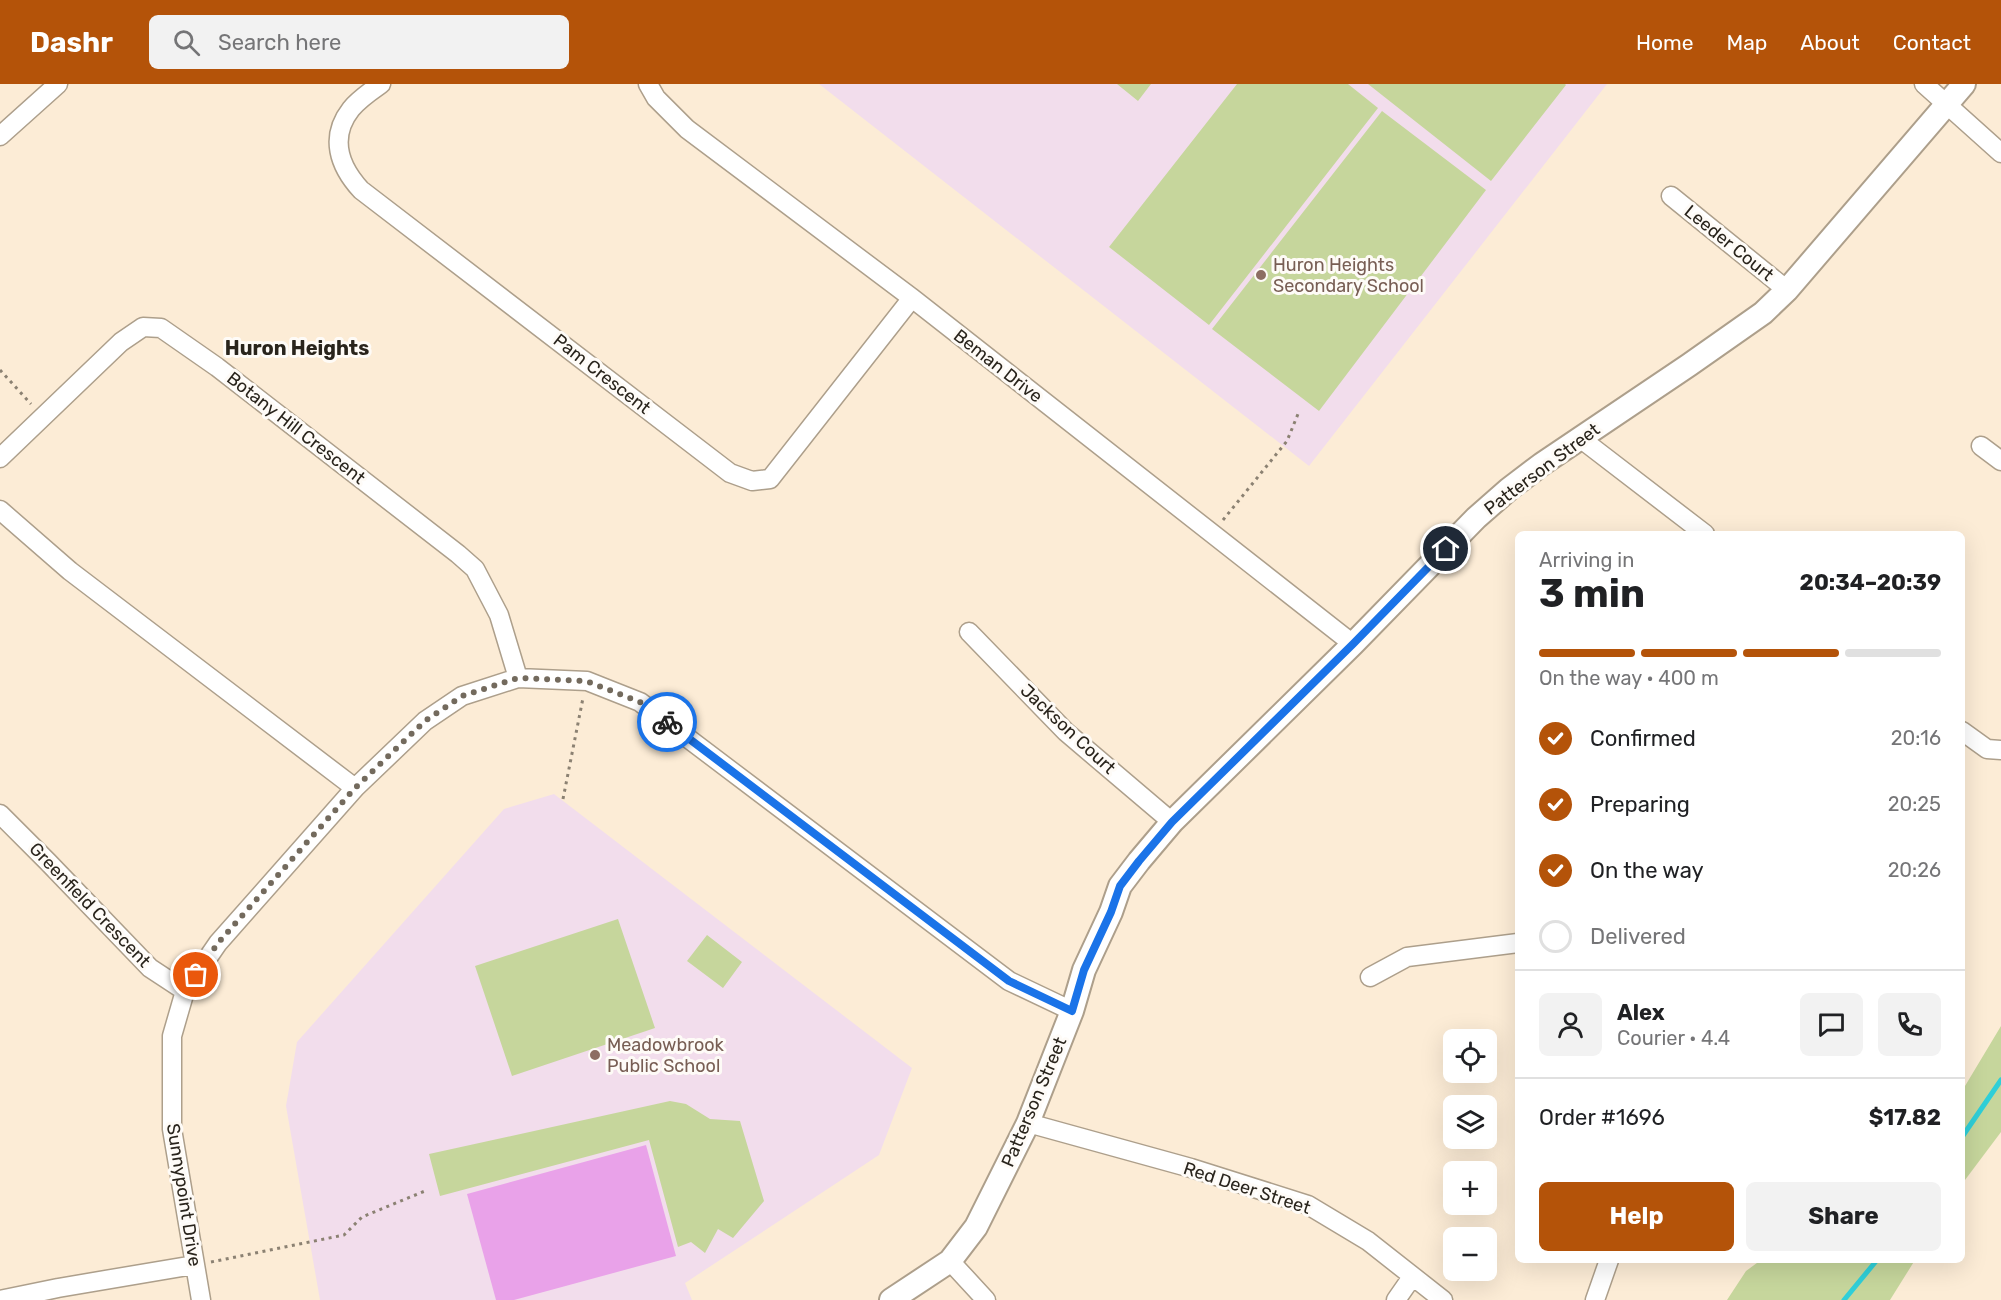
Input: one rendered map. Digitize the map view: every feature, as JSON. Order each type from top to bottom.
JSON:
[{"type":"street","points":[[0,136],[57,84]]},
{"type":"street","name":"Pam Crescent","points":[[381,84],[352,107],[341,125],[338,140],[342,160],[350,178],[362,190],[730,473],[752,481],[770,479],[912,298]]},
{"type":"street","name":"Beman Drive","points":[[648,84],[656,98],[687,129],[912,298],[1353,644]]},
{"type":"street","points":[[1924,84],[2001,153]]},
{"type":"street","name":"Patterson Street","points":[[891,1300],[950,1261],[976,1227],[1029,1123],[1072,1011],[1084,970],[1111,912],[1120,886],[1172,822],[1353,644],[1476,518],[1542,464],[1763,313],[1787,290],[1964,84]]},
{"type":"street","name":"Leeder Court","points":[[1671,196],[1787,290]]},
{"type":"street","name":"Botany Hill Crescent","points":[[0,458],[121,342],[143,327],[161,328],[217,366],[475,569],[499,615],[518,678]]},
{"type":"street","points":[[1580,438],[1701,531]]},
{"type":"street","points":[[1981,446],[2001,461]]},
{"type":"street","points":[[0,510],[70,571],[355,788]]},
{"type":"street","name":"Jackson Court","points":[[969,632],[1066,732],[1172,822]]},
{"type":"street","name":"Sunnypoint Drive","points":[[201,1300],[172,1129],[172,1036],[185,991],[218,943],[355,788],[425,721],[462,696],[518,678],[586,681],[640,702],[1009,981],[1072,1011]]},
{"type":"street","points":[[1965,733],[1987,749],[2001,750]]},
{"type":"street","name":"Greenfield Crescent","points":[[0,814],[150,968],[185,991]]},
{"type":"street","points":[[1370,977],[1407,957],[1515,943]]},
{"type":"street","name":"Red Deer Street","points":[[1029,1123],[1191,1168],[1308,1205],[1368,1241],[1443,1300]]},
{"type":"street","points":[[950,1261],[986,1300]]},
{"type":"street","points":[[1595,1300],[1608,1263]]},
{"type":"street","points":[[0,1300],[194,1265]]},
{"type":"street","points":[[1396,1300],[1412,1277]]},
{"type":"path","points":[[0,370],[43,416]]},
{"type":"path","points":[[1212,533],[1287,441],[1298,414]]},
{"type":"path","points":[[562,799],[586,681]]},
{"type":"path","points":[[194,1265],[344,1235],[362,1217],[425,1191]]},
{"type":"shaded area","name":"Huron Heights Secondary School","points":[[819,84],[1607,84],[1309,466]]},
{"type":"shaded area","name":"Meadowbrook Public School","points":[[554,794],[912,1068],[879,1155],[685,1283],[692,1300],[320,1300],[286,1106],[297,1042],[504,809]]},
{"type":"green space","points":[[1117,84],[1151,84],[1138,101]]},
{"type":"green space","points":[[1237,84],[1348,84],[1378,108],[1209,325],[1109,247]]},
{"type":"green space","points":[[1368,84],[1565,84],[1566,85],[1491,181]]},
{"type":"green space","points":[[1382,111],[1486,190],[1319,411],[1212,329]]},
{"type":"green space","points":[[618,919],[655,1028],[512,1076],[475,966]]},
{"type":"green space","points":[[707,935],[742,962],[723,988],[687,961]]},
{"type":"green space","points":[[2001,1026],[2001,1132],[1965,1180],[1965,1086]]},
{"type":"green space","points":[[670,1101],[686,1104],[710,1119],[740,1121],[764,1201],[733,1238],[718,1229],[705,1253],[691,1242],[678,1247],[649,1140],[440,1196],[429,1154]]},
{"type":"green space","points":[[1757,1263],[1913,1263],[1890,1300],[1727,1300],[1746,1271]]},
{"type":"building","points":[[646,1145],[676,1256],[514,1300],[496,1300],[467,1194]]},
{"type":"waterway","points":[[1965,1133],[2001,1080]]},
{"type":"waterway","points":[[1844,1300],[1875,1263]]},
{"type":"way so far","points":[[196,975],[218,943],[355,788],[425,721],[462,696],[518,678],[586,681],[640,702],[667,722]]},
{"type":"place","name":"Huron Heights Secondary School","points":[[1261,275]]},
{"type":"place","name":"Meadowbrook Public School","points":[[595,1055]]},
{"type":"district","name":"Huron Heights","points":[[297,348]]},
{"type":"route","points":[[667,722],[1009,981],[1072,1011],[1084,970],[1111,912],[1120,886],[1139,861],[1172,822],[1446,549]]}]
